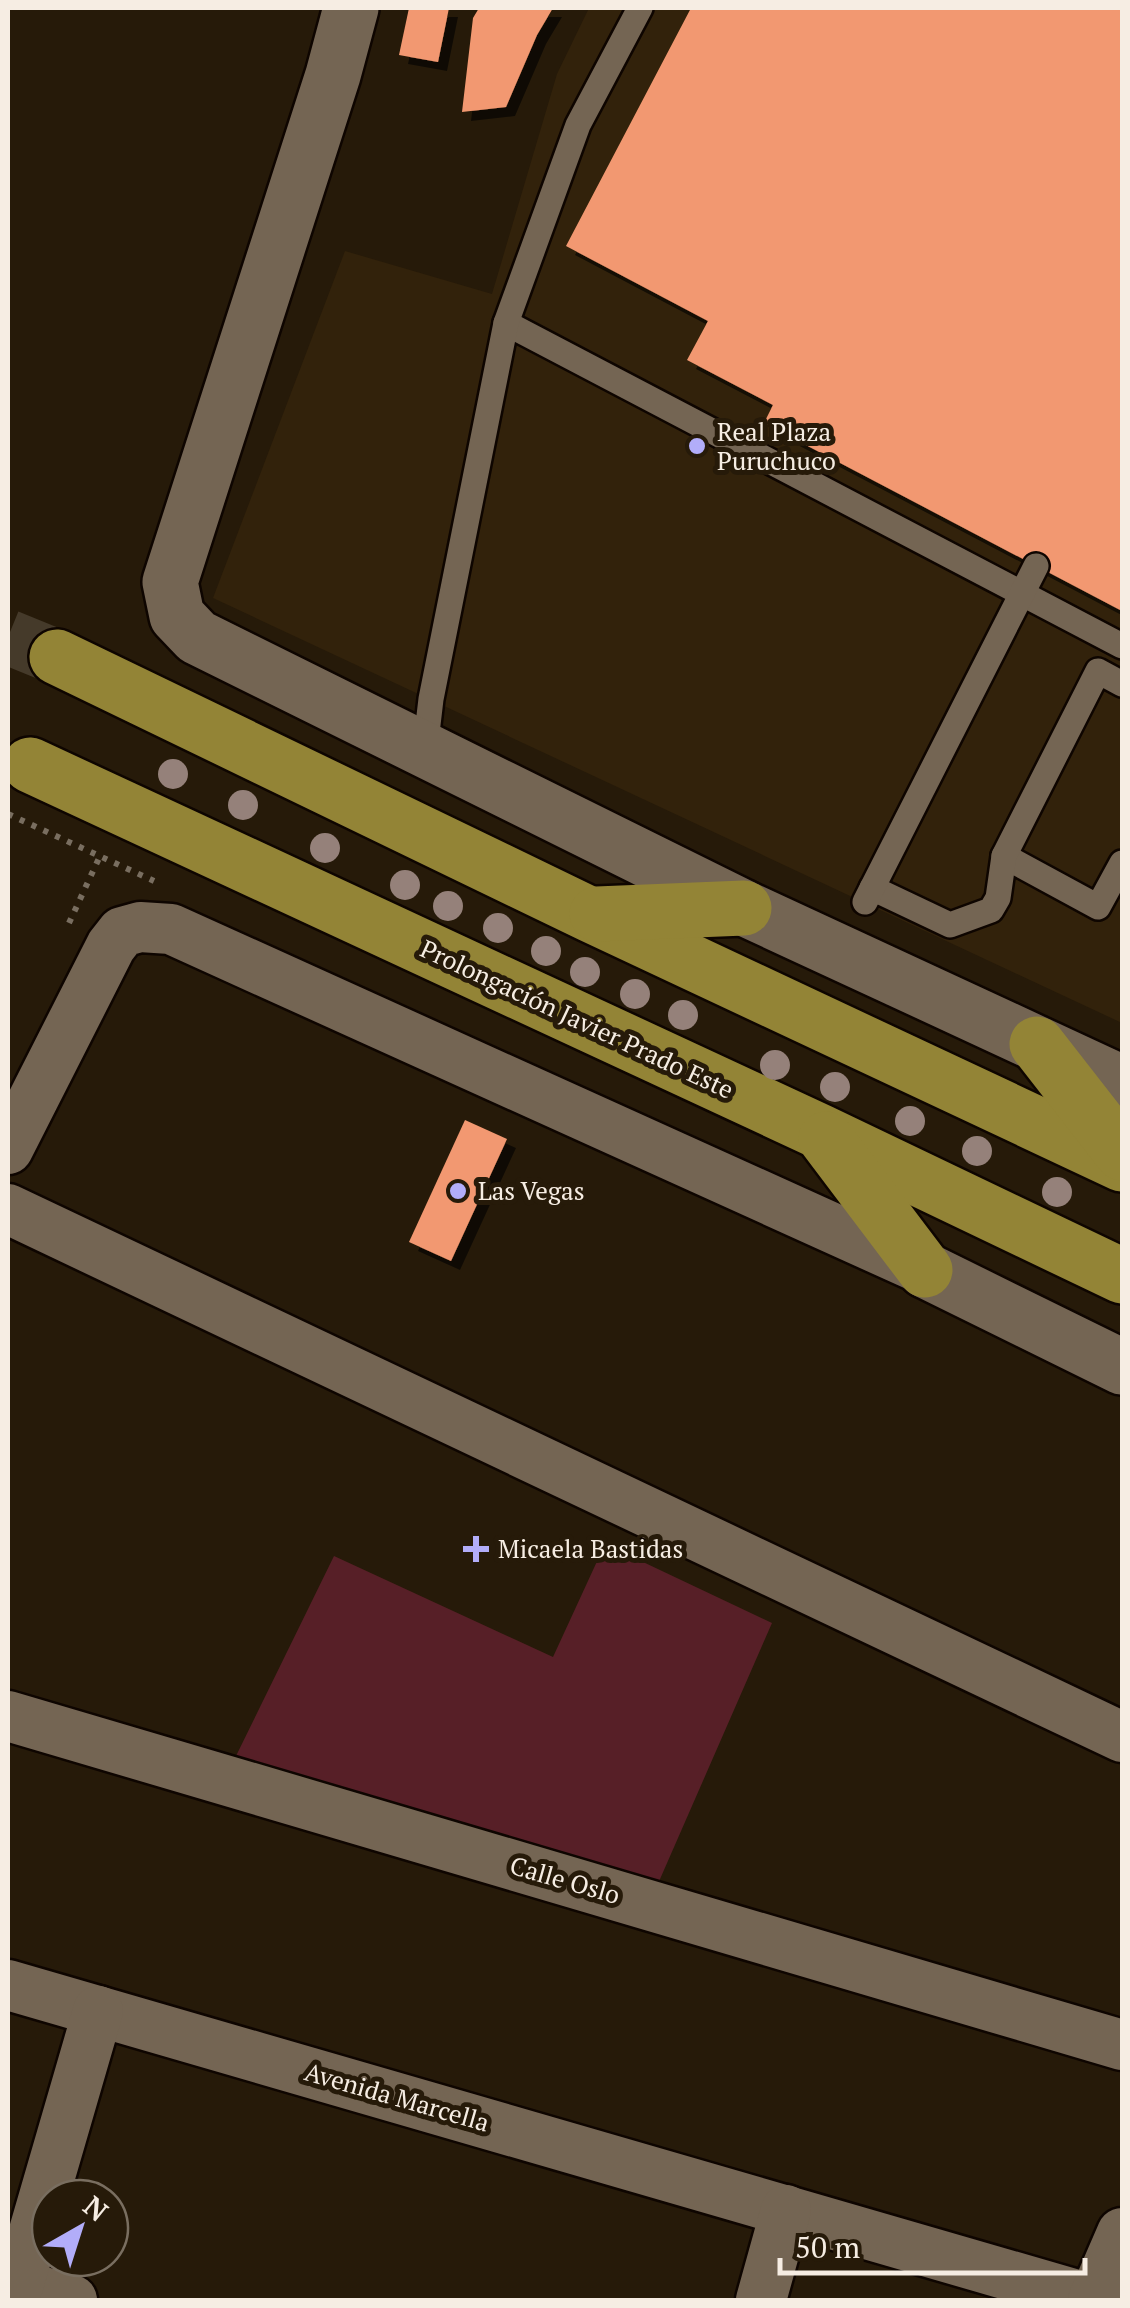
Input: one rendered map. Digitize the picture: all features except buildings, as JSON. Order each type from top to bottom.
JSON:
[{"type":"main road","points":[[57,657],[1122,1164]]},
{"type":"main road","name":"Prolongación Javier Prado Este","points":[[30,765],[1122,1276]]},
{"type":"main road","points":[[591,914],[744,908]]},
{"type":"main road","points":[[1037,1044],[1122,1153]]},
{"type":"main road","points":[[821,1132],[925,1270]]},
{"type":"street","points":[[350,8],[333,75],[170,582],[177,616],[197,638],[744,908],[1122,1083]]},
{"type":"street","points":[[8,1149],[111,946],[122,932],[140,927],[171,929],[925,1270],[1122,1367]]},
{"type":"street","points":[[8,1209],[1122,1737]]},
{"type":"street","name":"Calle Oslo","points":[[8,1716],[1122,2045]]},
{"type":"street","name":"Avenida Marcella","points":[[8,1985],[786,2210]]},
{"type":"street","points":[[72,2300],[13,2290],[98,2011]]},
{"type":"street","points":[[762,2300],[786,2210],[1093,2300],[1122,2232]]},
{"type":"lane","points":[[425,750],[431,700],[506,323],[578,125],[640,8]]},
{"type":"lane","points":[[506,323],[1122,646]]},
{"type":"lane","points":[[1036,566],[868,895],[950,925],[991,910],[998,898],[1004,856],[1098,671],[1122,684]]},
{"type":"lane","points":[[1004,856],[1098,907],[1122,862]]},
{"type":"path","points":[[75,908],[100,856]]},
{"type":"shaded area","name":"Real Plaza Puruchuco","points":[[589,8],[1122,8],[1122,1023],[213,598],[345,251],[492,294],[557,74]]},
{"type":"shaded area","points":[[605,1544],[772,1623],[657,1886],[236,1756],[334,1556],[553,1657]]},
{"type":"tunnel","points":[[8,637],[57,657]]},
{"type":"place","name":"Real Plaza Puruchuco","points":[[697,446]]},
{"type":"place","name":"Las Vegas","points":[[458,1191]]},
{"type":"place","name":"Micaela Bastidas","points":[[476,1549]]}]
